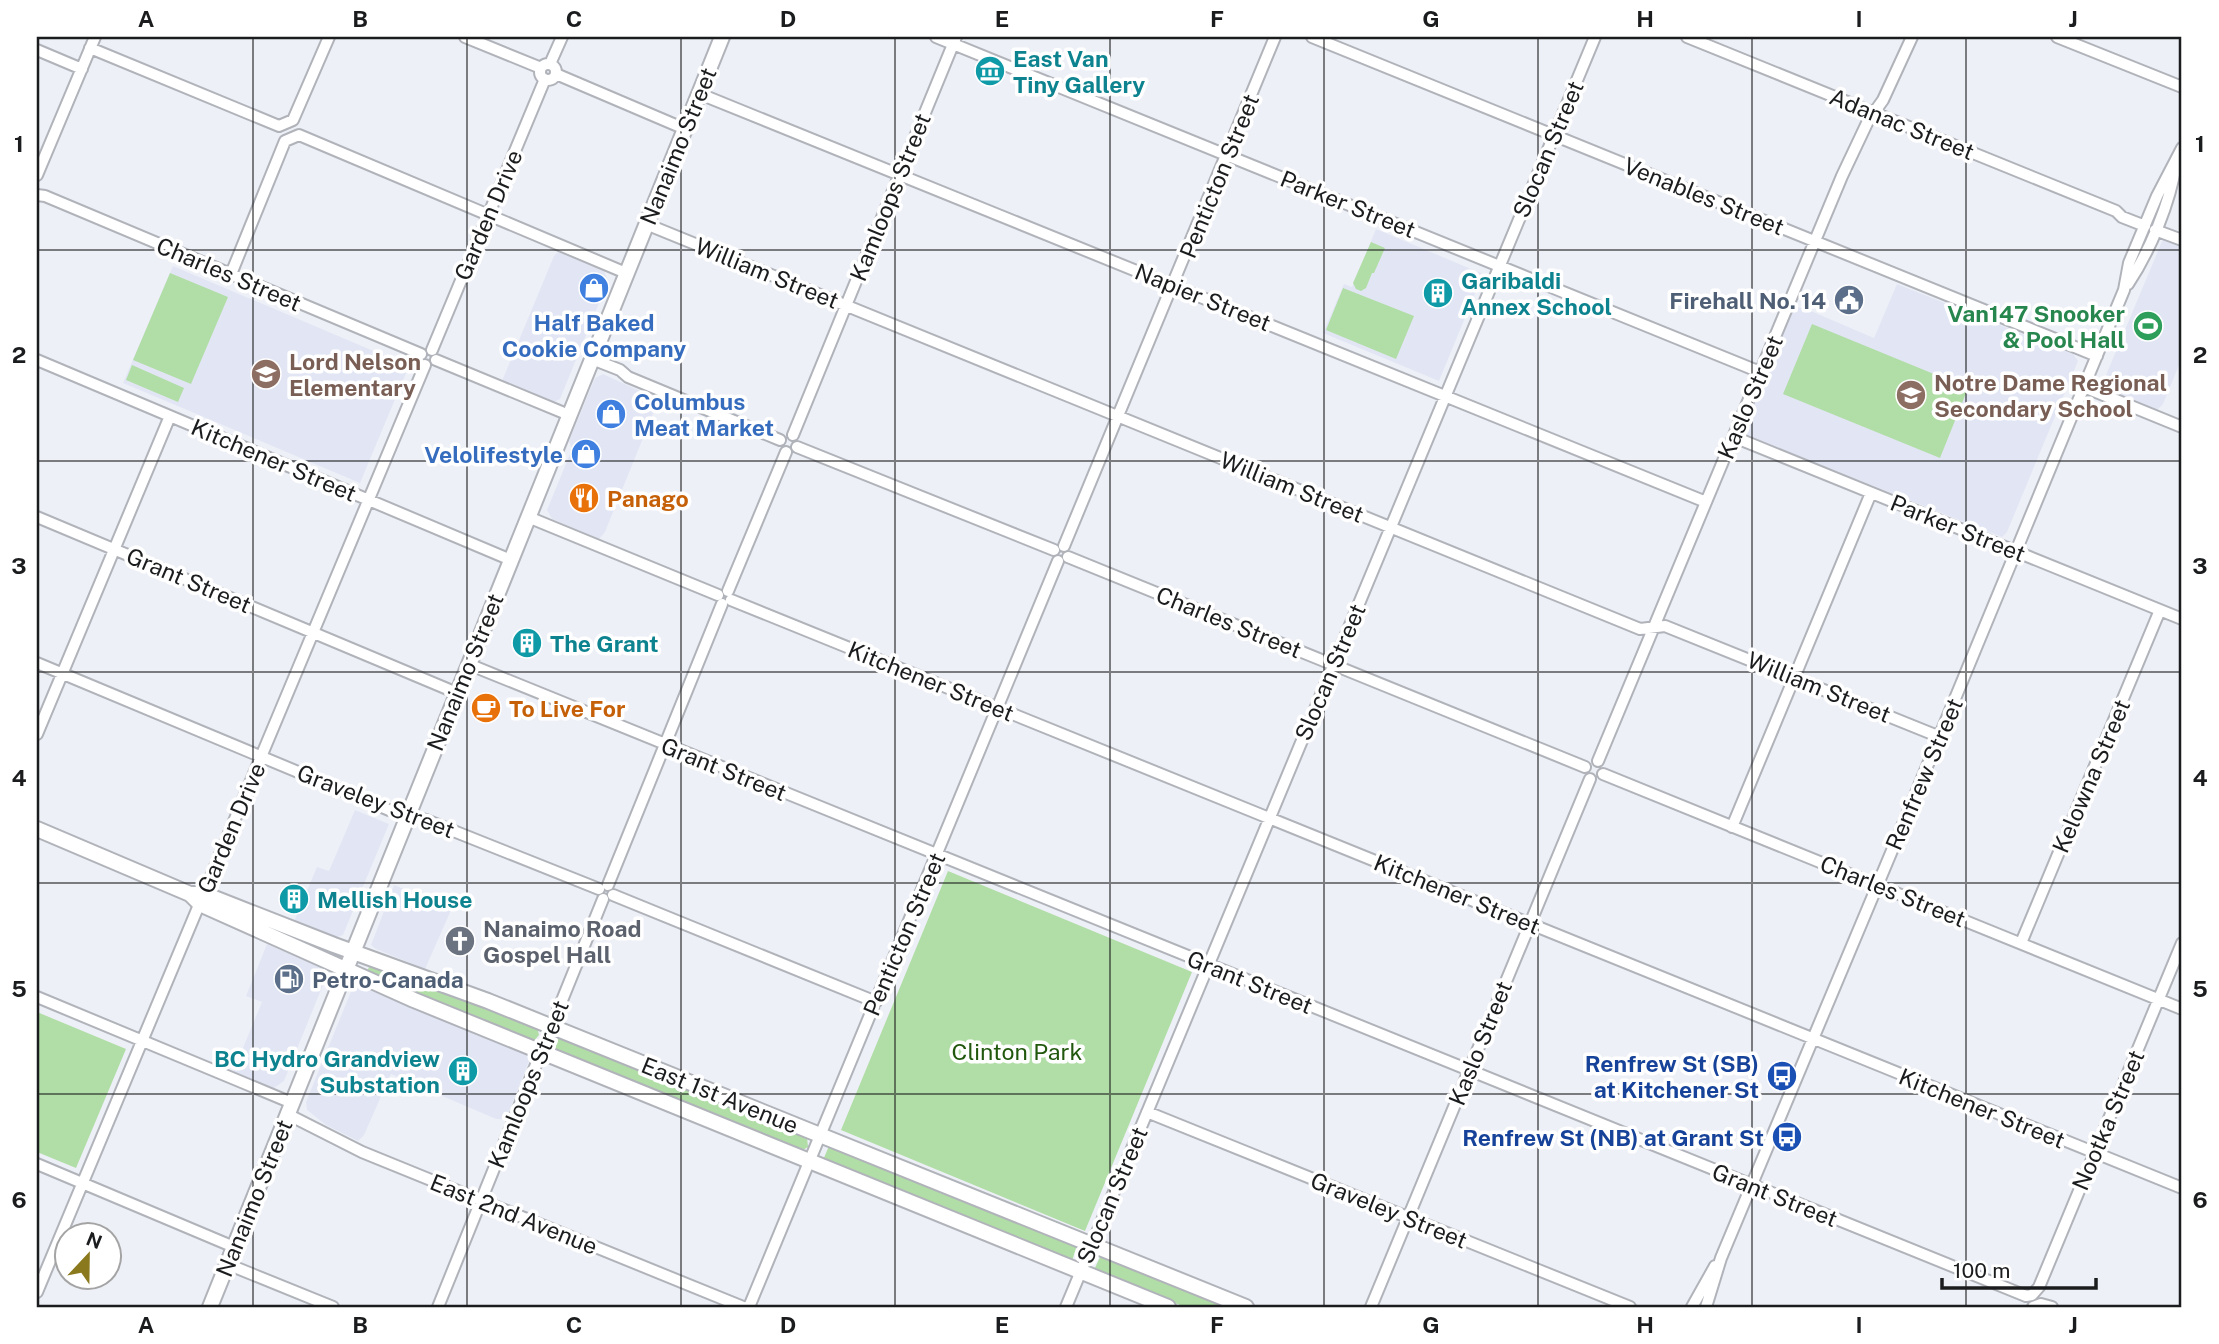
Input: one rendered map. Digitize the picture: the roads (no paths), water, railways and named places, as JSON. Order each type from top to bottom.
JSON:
[{"type":"main road","name":"Nanaimo Street","points":[[210,1307],[722,37]]},
{"type":"main road","name":"East 1st Avenue","points":[[37,829],[198,897],[346,970],[540,1053],[1168,1307]]},
{"type":"main road","name":"East 1st Avenue","points":[[198,897],[488,1001],[1245,1307]]},
{"type":"street","points":[[37,176],[92,42],[279,126],[293,120],[329,37]]},
{"type":"street","points":[[465,37],[685,129]]},
{"type":"street","name":"Garden Drive","points":[[37,1292],[142,1041],[198,897],[262,756],[562,37]]},
{"type":"street","name":"Parker Street","points":[[936,37],[955,40],[1226,155],[1760,372]]},
{"type":"street","name":"Penticton Street","points":[[749,1307],[1275,37]]},
{"type":"street","name":"Venables Street","points":[[1312,37],[2097,356]]},
{"type":"street","name":"Slocan Street","points":[[1066,1307],[1595,37]]},
{"type":"street","name":"Adanac Street","points":[[1686,37],[2116,211],[2122,217],[2182,237]]},
{"type":"street","name":"Kaslo Street","points":[[1598,761],[1842,176],[1868,121],[1883,100],[1912,37]]},
{"type":"street","points":[[2057,37],[2182,87]]},
{"type":"street","name":"Kamloops Street","points":[[793,435],[955,40]]},
{"type":"street","points":[[37,50],[82,69]]},
{"type":"street","name":"Napier Street","points":[[699,93],[1706,502]]},
{"type":"street","points":[[231,274],[285,141],[291,136],[299,135],[626,273]]},
{"type":"street","name":"Renfrew Street","points":[[1706,1307],[1721,1258],[1940,737],[2015,550],[2124,290],[2140,266],[2163,181],[2177,161],[2182,148]]},
{"type":"street","name":"Charles Street","points":[[37,195],[45,196],[569,415]]},
{"type":"street","name":"William Street","points":[[646,225],[1640,629],[1665,626],[1940,737]]},
{"type":"street","points":[[592,359],[620,370],[628,377],[780,440]]},
{"type":"street","name":"Kitchener Street","points":[[37,360],[510,560]]},
{"type":"street","points":[[2084,387],[2182,427]]},
{"type":"street","points":[[37,734],[170,416]]},
{"type":"street","points":[[785,435],[793,435],[797,440],[797,447],[792,452],[786,452],[780,447],[780,440],[785,435]]},
{"type":"street","name":"Parker Street","points":[[1734,437],[2182,619]]},
{"type":"street","name":"Charles Street","points":[[797,447],[1585,766]]},
{"type":"street","name":"Kamloops Street","points":[[439,1307],[550,1026],[786,452]]},
{"type":"street","points":[[1732,827],[1871,493]]},
{"type":"street","name":"Grant Street","points":[[37,517],[457,693]]},
{"type":"street","name":"Kitchener Street","points":[[528,517],[2182,1188]]},
{"type":"street","name":"Kelowna Street","points":[[2021,943],[2160,610]]},
{"type":"street","name":"Graveley Street","points":[[37,663],[389,810],[407,814],[606,892],[876,1002]]},
{"type":"street","name":"Grant Street","points":[[468,664],[2033,1302],[2052,1307]]},
{"type":"street","points":[[1598,761],[1604,768],[1603,774],[1597,780],[1590,779],[1586,775],[1585,766],[1589,762],[1598,761]]},
{"type":"street","name":"Charles Street","points":[[1603,774],[2182,1009]]},
{"type":"street","name":"Kaslo Street","points":[[1371,1307],[1590,779]]},
{"type":"street","name":"Nootka Street","points":[[2033,1302],[2182,943]]},
{"type":"street","name":"East 2nd Avenue","points":[[37,997],[290,1108],[362,1152],[743,1307]]},
{"type":"street","name":"Graveley Street","points":[[1147,1112],[1630,1307]]},
{"type":"street","points":[[37,1164],[234,1247]]},
{"type":"street","name":"Renfrew Street","points":[[1692,1307],[1721,1258]]},
{"type":"street","points":[[227,1265],[333,1307]]},
{"type":"place","name":"East Van Tiny Gallery","points":[[990,71]]},
{"type":"place","name":"Half Baked Cookie Company","points":[[594,288]]},
{"type":"place","name":"Garibaldi Annex School","points":[[1438,293]]},
{"type":"place","name":"Firehall No. 14","points":[[1849,300]]},
{"type":"place","name":"Van147 Snooker & Pool Hall","points":[[2148,326]]},
{"type":"place","name":"Lord Nelson Elementary","points":[[266,374]]},
{"type":"place","name":"Notre Dame Regional Secondary School","points":[[1911,395]]},
{"type":"place","name":"Columbus Meat Market","points":[[611,414]]},
{"type":"place","name":"Velolifestyle","points":[[586,454]]},
{"type":"place","name":"Panago","points":[[584,498]]},
{"type":"place","name":"The Grant","points":[[527,643]]},
{"type":"place","name":"To Live For","points":[[486,708]]},
{"type":"place","name":"Mellish House","points":[[294,899]]},
{"type":"place","name":"Nanaimo Road Gospel Hall","points":[[460,941]]},
{"type":"place","name":"Petro-Canada","points":[[289,979]]},
{"type":"place","name":"BC Hydro Grandview Substation","points":[[463,1071]]},
{"type":"place","name":"Renfrew St (SB) at Kitchener St","points":[[1782,1076]]},
{"type":"place","name":"Renfrew St (NB) at Grant St","points":[[1787,1137]]},
{"type":"park label","name":"Clinton Park","points":[[1017,1051]]}]
